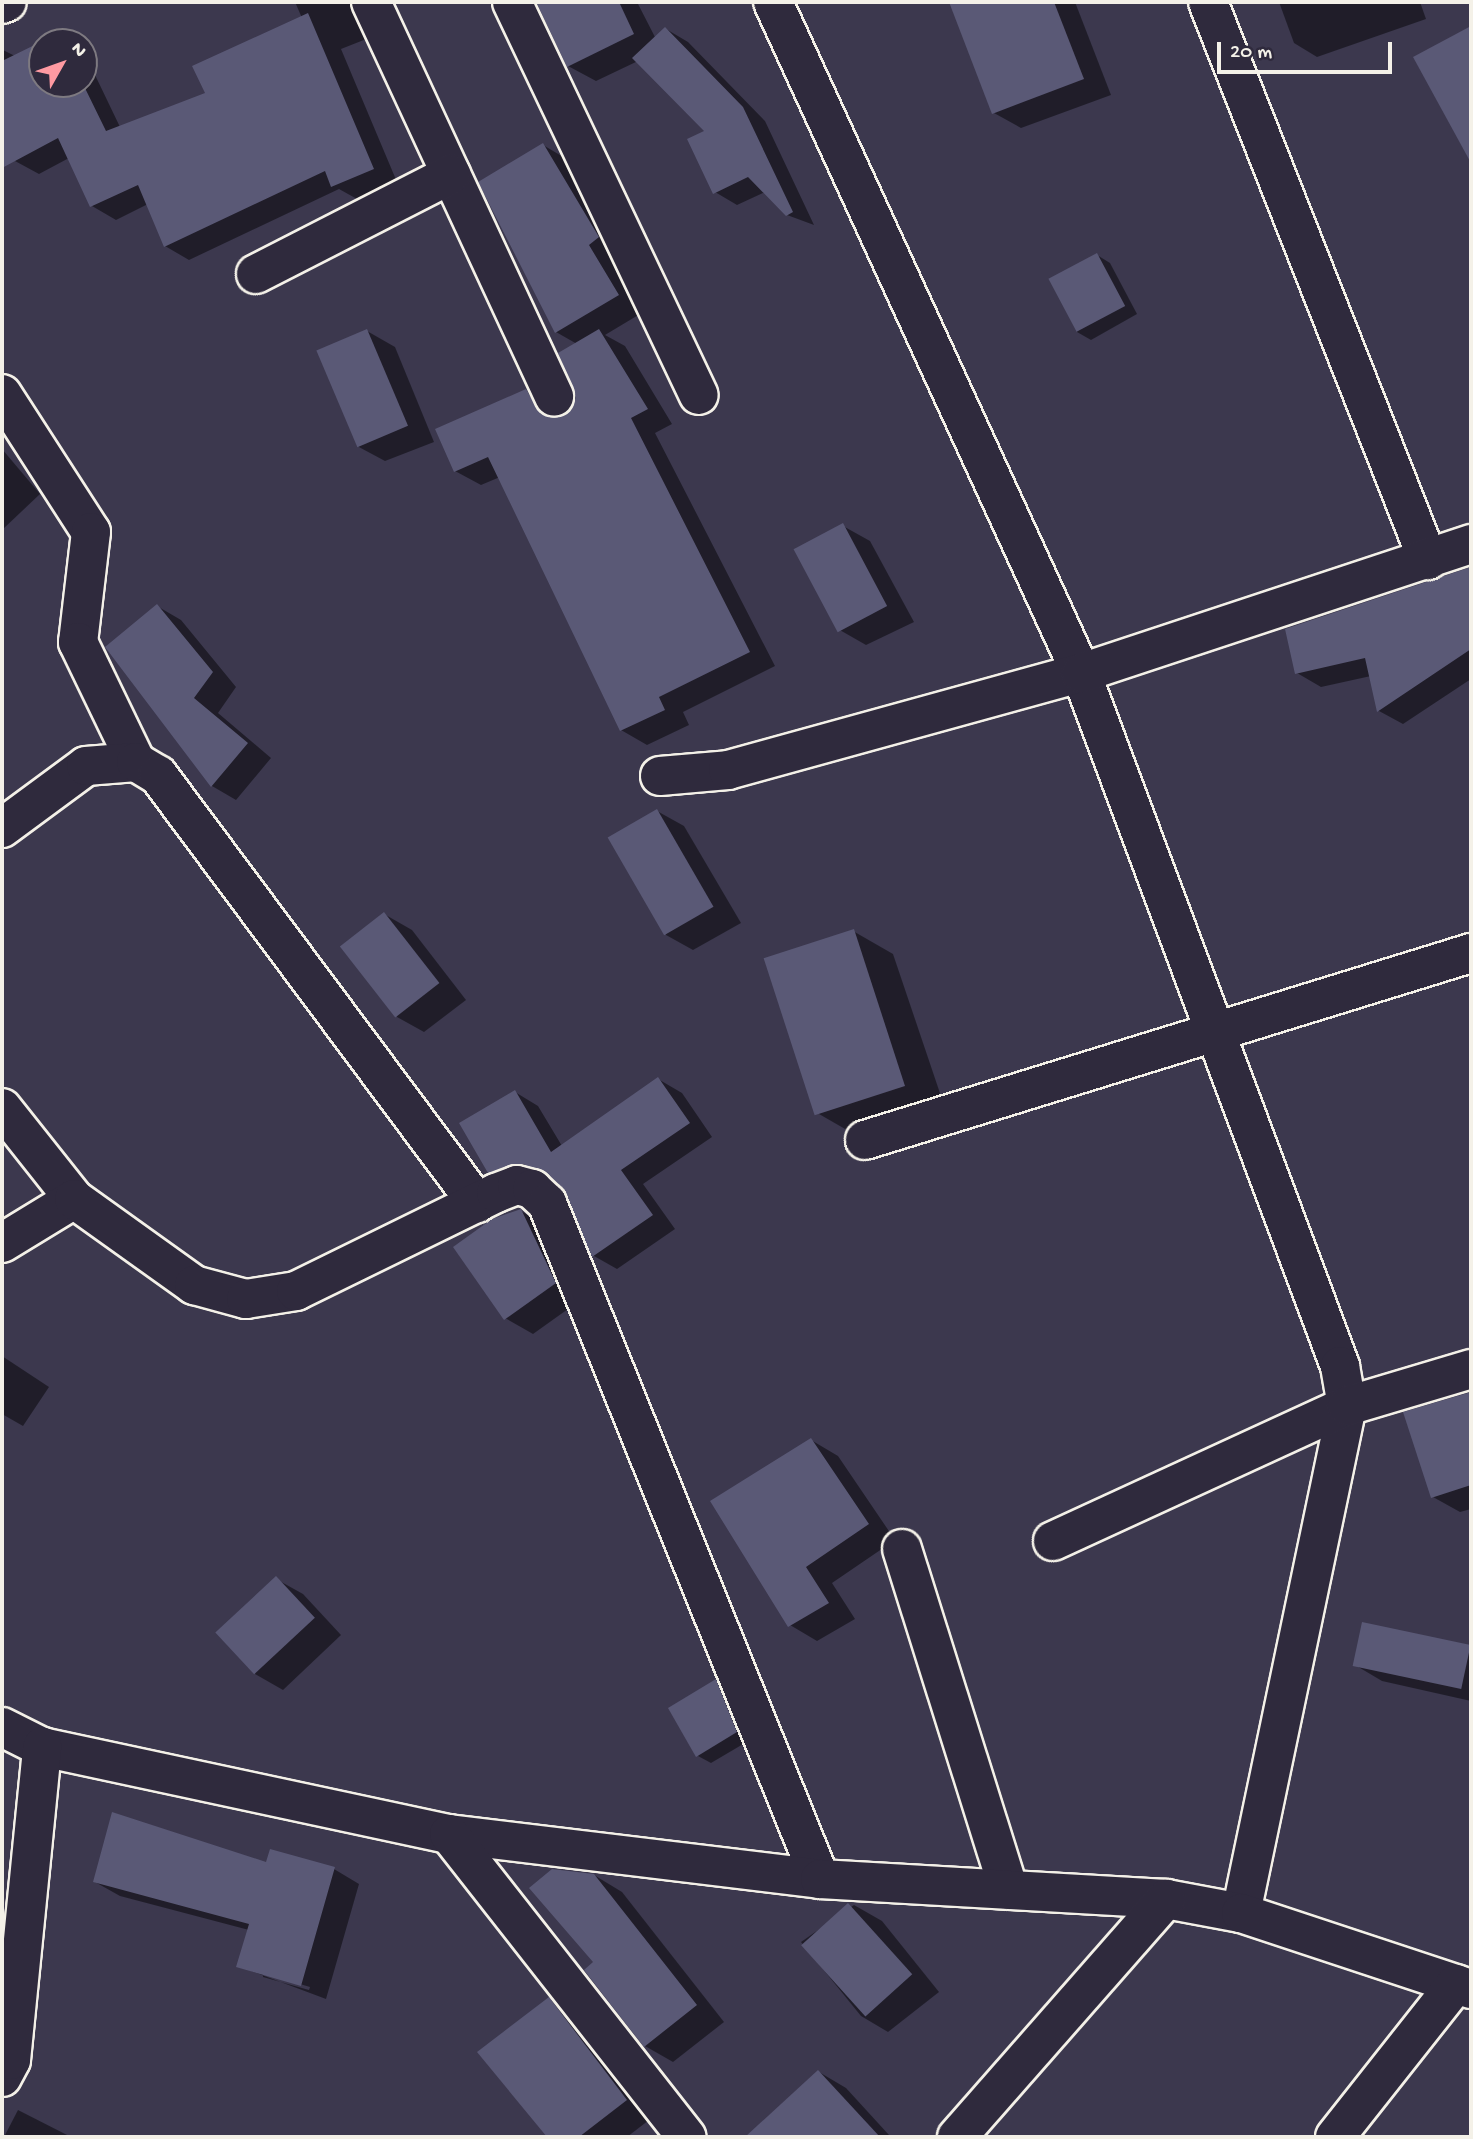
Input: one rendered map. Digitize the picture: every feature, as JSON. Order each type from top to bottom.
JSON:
[{"type":"main road","points":[[2,4],[7,2]]},
{"type":"main road","points":[[371,2],[554,397]]},
{"type":"main road","points":[[512,2],[699,395]]},
{"type":"main road","points":[[773,2],[1081,673],[1340,1366],[1347,1406],[1241,1913]]},
{"type":"main road","points":[[1208,2],[1428,560]]},
{"type":"main road","points":[[256,274],[452,174]]},
{"type":"main road","points":[[2,394],[91,532],[78,642],[136,762],[158,775],[477,1203]]},
{"type":"main road","points":[[660,776],[728,771],[1081,673],[1471,544]]},
{"type":"main road","points":[[2,828],[86,766],[136,762]]},
{"type":"main road","points":[[864,1140],[1471,953]]},
{"type":"main road","points":[[2,1108],[74,1199],[194,1284],[246,1299],[296,1291],[517,1185],[547,1203],[820,1879]]},
{"type":"main road","points":[[2,1243],[74,1199]]},
{"type":"main road","points":[[1053,1541],[1347,1406],[1471,1368]]},
{"type":"main road","points":[[902,1549],[1009,1890]]},
{"type":"main road","points":[[2,1727],[42,1747],[449,1834],[820,1879],[1166,1899],[1241,1913],[1464,1987],[1335,2137]]},
{"type":"main road","points":[[2,2077],[11,2060],[42,1747]]},
{"type":"main road","points":[[449,1834],[687,2137]]},
{"type":"main road","points":[[957,2137],[1166,1899]]},
{"type":"building","points":[[536,2],[619,2],[634,34],[567,67]]},
{"type":"building","points":[[949,2],[1054,2],[1084,79],[992,114]]},
{"type":"building","points":[[308,13],[374,169],[331,187],[325,171],[164,247],[138,185],[90,207],[58,138],[2,168],[2,61],[28,48],[28,98],[90,98],[106,131],[205,93],[192,66]]},
{"type":"building","points":[[1471,26],[1471,163],[1413,57]]},
{"type":"building","points":[[665,27],[743,107],[793,212],[786,216],[748,177],[713,194],[687,139],[704,131],[632,58]]},
{"type":"building","points":[[543,143],[599,237],[589,245],[619,295],[555,333],[478,182]]},
{"type":"building","points":[[1097,253],[1125,306],[1077,332],[1048,279]]},
{"type":"building","points":[[367,329],[408,426],[357,447],[316,350]]},
{"type":"building","points":[[599,329],[648,409],[631,418],[750,652],[659,697],[665,710],[620,731],[488,457],[454,472],[435,429],[526,389],[541,414],[564,416],[576,398],[558,353]]},
{"type":"building","points":[[843,523],[887,606],[838,632],[794,549]]},
{"type":"building","points":[[1471,567],[1471,649],[1377,712],[1365,658],[1295,674],[1285,629]]},
{"type":"building","points":[[157,604],[213,672],[194,698],[248,743],[211,787],[105,647]]},
{"type":"building","points":[[657,809],[714,907],[664,935],[608,838]]},
{"type":"building","points":[[384,912],[439,983],[395,1017],[340,946]]},
{"type":"building","points":[[854,929],[905,1086],[815,1115],[764,958]]},
{"type":"building","points":[[658,1077],[690,1123],[621,1170],[653,1215],[592,1257],[562,1187],[523,1164],[488,1173],[459,1123],[515,1090],[551,1152]]},
{"type":"building","points":[[521,1209],[556,1283],[504,1320],[453,1247],[492,1219]]},
{"type":"building","points":[[1471,1392],[1471,1485],[1431,1498],[1403,1412]]},
{"type":"building","points":[[811,1438],[869,1524],[806,1567],[829,1603],[788,1627],[710,1501]]},
{"type":"building","points":[[276,1576],[315,1618],[254,1674],[215,1633]]},
{"type":"building","points":[[1362,1622],[1471,1645],[1461,1689],[1353,1666]]},
{"type":"building","points":[[716,1679],[737,1732],[696,1757],[668,1708]]},
{"type":"building","points":[[112,1812],[266,1862],[270,1849],[335,1867],[301,1986],[236,1967],[249,1924],[93,1882]]},
{"type":"building","points":[[552,1869],[594,1874],[697,2005],[644,2047],[584,1970],[593,1962],[529,1888]]},
{"type":"building","points":[[848,1903],[912,1974],[865,2016],[801,1945]]},
{"type":"building","points":[[549,1997],[627,2100],[579,2137],[547,2137],[477,2052]]},
{"type":"building","points":[[818,2070],[880,2137],[745,2137]]}]
